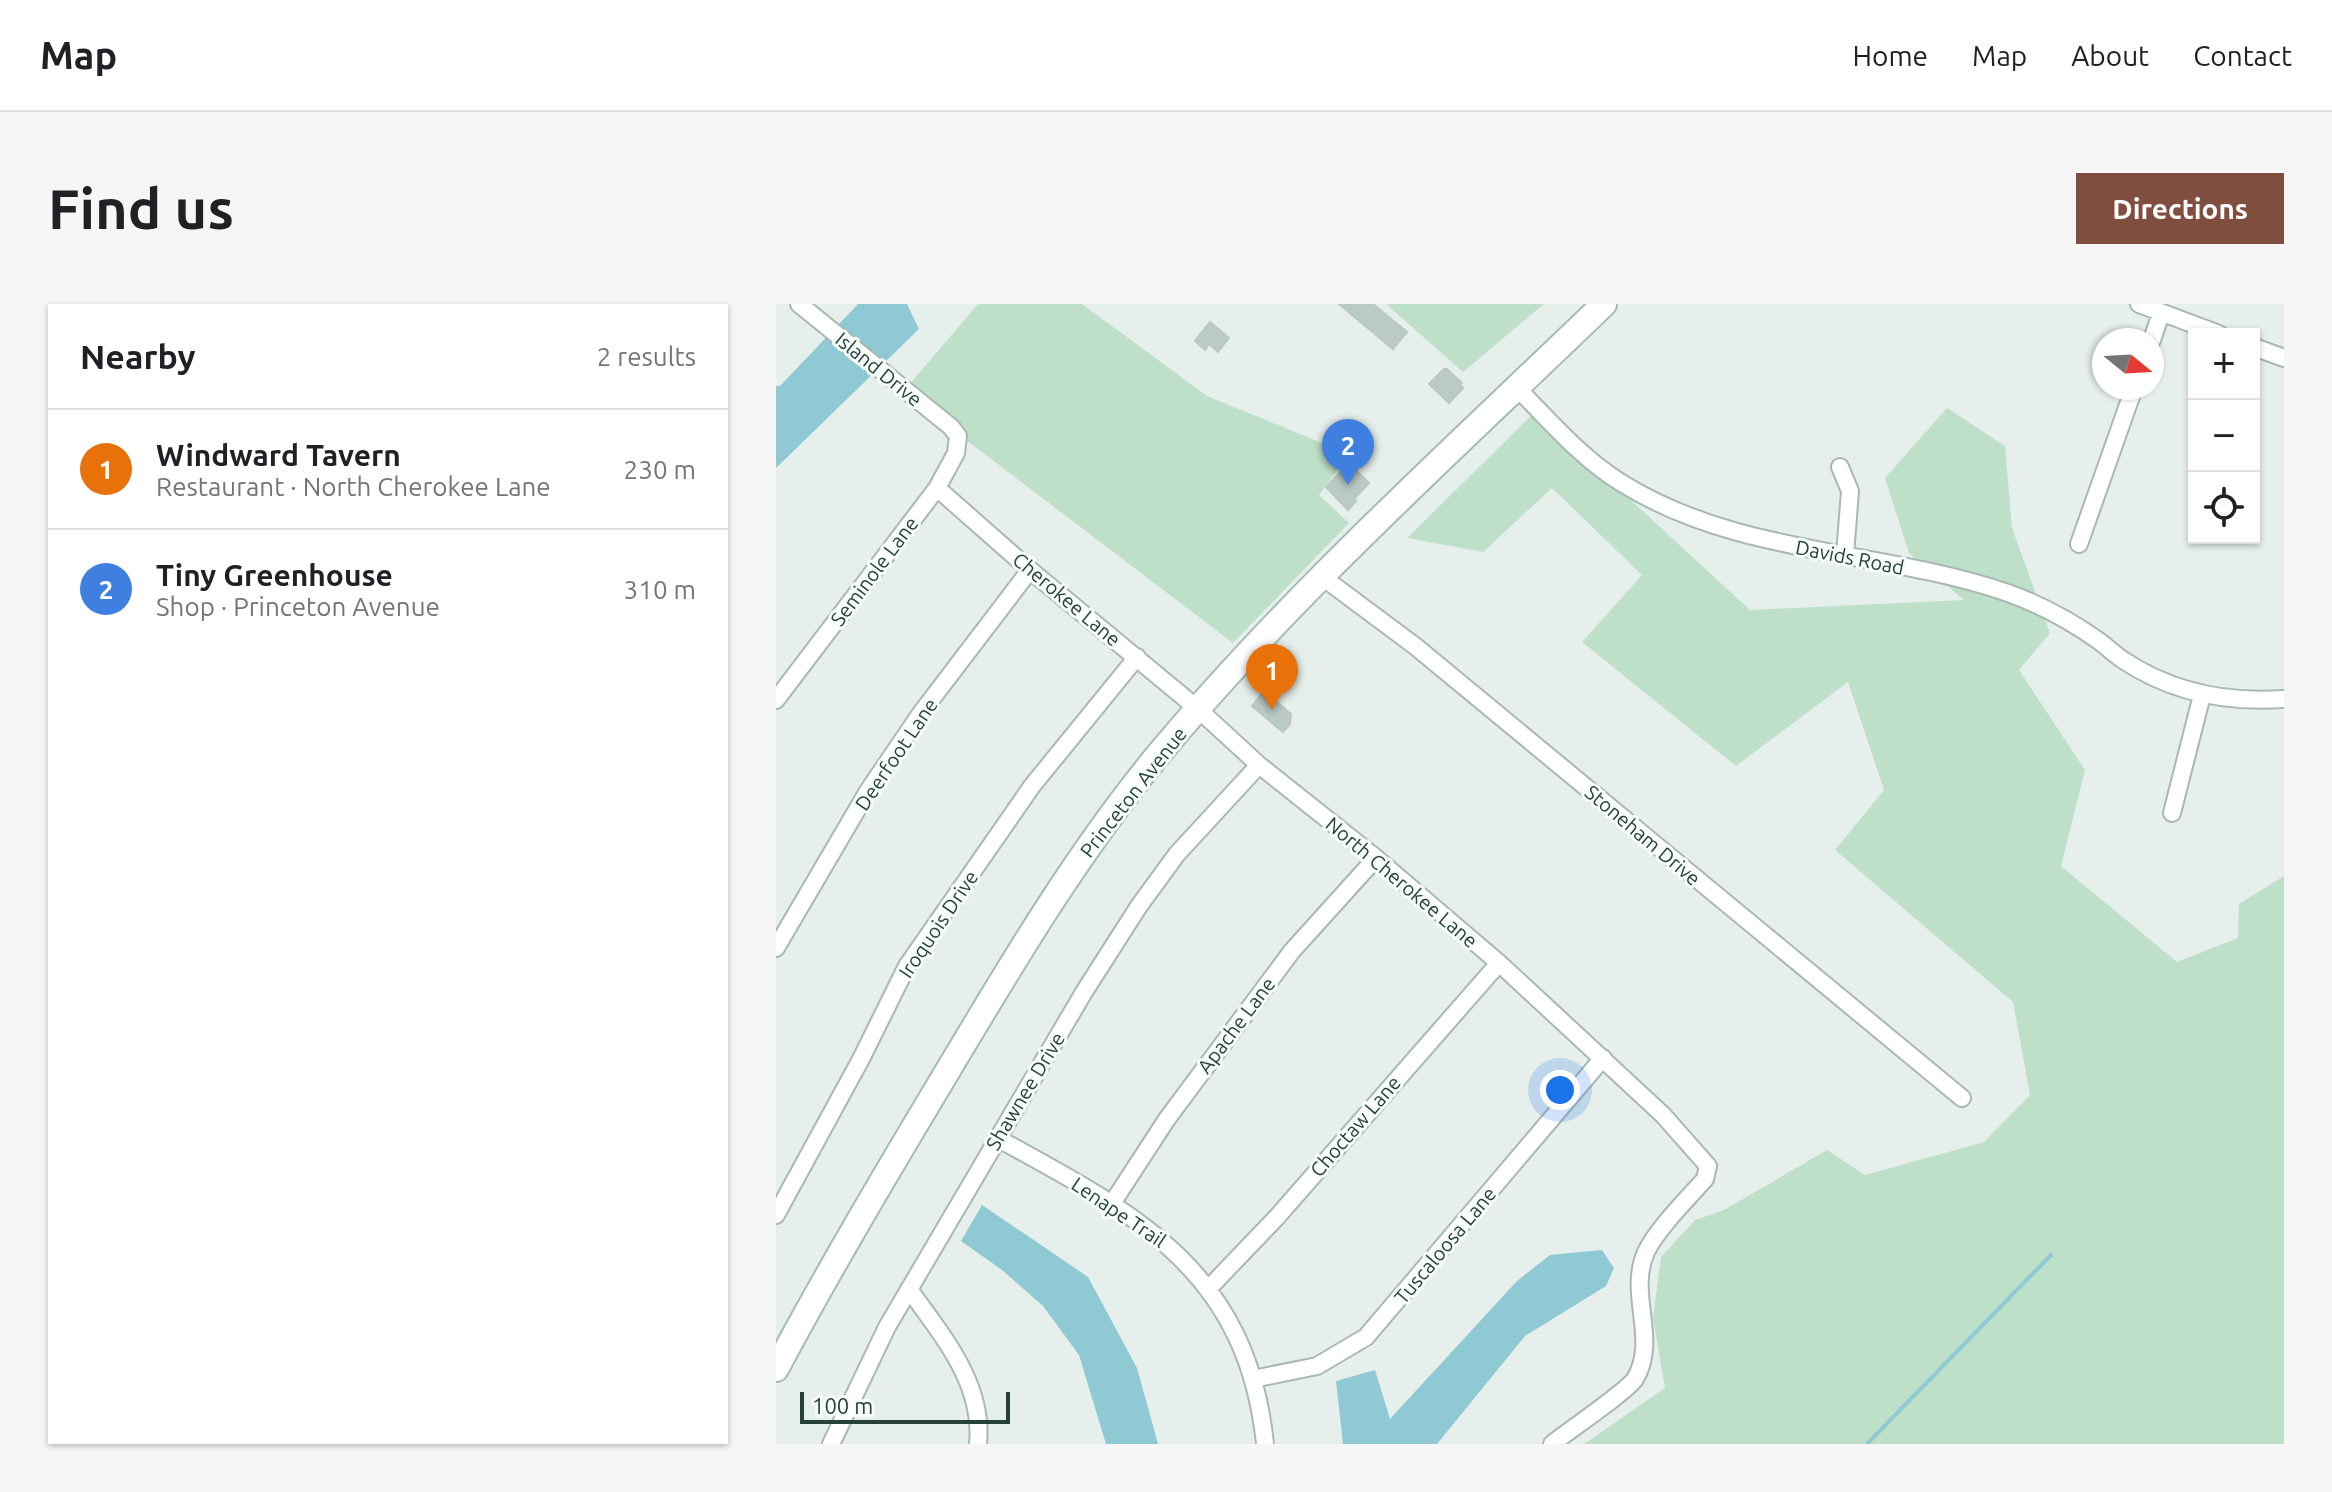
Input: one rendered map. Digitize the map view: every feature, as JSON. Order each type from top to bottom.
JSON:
[{"type":"main road","name":"Princeton Avenue","points":[[776,1369],[828,1272],[1049,904],[1115,811],[1198,709],[1321,576],[1604,304]]},
{"type":"street","name":"Island Drive","points":[[799,304],[951,427],[958,436]]},
{"type":"street","points":[[2139,304],[2202,328]]},
{"type":"street","points":[[2156,328],[2161,313]]},
{"type":"street","points":[[2260,349],[2284,358]]},
{"type":"street","name":"Davids Road","points":[[1517,388],[1617,480],[1689,518],[1749,536],[1952,577],[2010,594],[2060,617],[2148,675],[2202,695],[2234,701],[2284,699]]},
{"type":"street","points":[[2079,544],[2130,400]]},
{"type":"street","name":"Seminole Lane","points":[[776,700],[937,488],[956,453],[958,436]]},
{"type":"street","points":[[1840,467],[1850,491],[1845,555]]},
{"type":"street","name":"Cherokee Lane","points":[[937,488],[1030,570],[1198,709]]},
{"type":"street","name":"Deerfoot Lane","points":[[776,948],[868,791],[921,713],[1030,570]]},
{"type":"street","name":"Stoneham Drive","points":[[1321,576],[1415,646],[1962,1098]]},
{"type":"street","name":"Iroquois Drive","points":[[776,1215],[861,1059],[907,966],[1032,786],[1137,657]]},
{"type":"street","points":[[2172,813],[2202,695]]},
{"type":"street","name":"North Cherokee Lane","points":[[1198,709],[1259,765],[1376,858],[1499,963],[1603,1058]]},
{"type":"street","name":"Shawnee Drive","points":[[831,1444],[887,1327],[997,1138],[1139,906],[1177,854],[1259,765]]},
{"type":"street","name":"Apache Lane","points":[[1111,1205],[1167,1119],[1283,962],[1376,858]]},
{"type":"street","name":"Choctaw Lane","points":[[1209,1288],[1277,1217],[1499,963]]},
{"type":"street","points":[[1552,1444],[1634,1380],[1647,1347],[1639,1302],[1641,1269],[1647,1251],[1705,1179],[1708,1166],[1663,1115],[1603,1058]]},
{"type":"street","name":"Tuscaloosa Lane","points":[[1253,1379],[1317,1366],[1366,1337],[1603,1058]]},
{"type":"street","name":"Lenape Trail","points":[[997,1138],[1065,1175],[1156,1235],[1209,1288],[1228,1318],[1247,1359],[1262,1415],[1265,1444]]},
{"type":"street","points":[[909,1289],[954,1354],[975,1392],[980,1432],[978,1444]]},
{"type":"green space","points":[[978,304],[1082,304],[1207,396],[1349,454],[1319,495],[1349,523],[1233,643],[903,392]]},
{"type":"green space","points":[[1386,304],[1544,304],[1463,372]]},
{"type":"green space","points":[[1947,408],[2005,446],[2012,528],[2050,633],[2019,670],[2085,770],[2061,866],[2177,962],[2238,938],[2239,904],[2284,876],[2284,1444],[1584,1444],[1665,1388],[1653,1318],[1661,1257],[1695,1220],[1724,1210],[1827,1150],[1865,1175],[1984,1142],[2030,1095],[2013,1002],[1835,850],[1884,790],[1848,682],[1736,766],[1582,642],[1642,575],[1552,488],[1483,552],[1407,538],[1535,412],[1750,610],[1964,600],[1909,553],[1885,478]]},
{"type":"water","points":[[858,304],[907,304],[919,329],[776,468],[776,386],[780,386]]},
{"type":"water","points":[[982,1205],[1088,1277],[1137,1368],[1158,1444],[1106,1444],[1079,1355],[1043,1306],[1002,1270],[961,1241]]},
{"type":"water","points":[[1602,1250],[1614,1268],[1606,1286],[1525,1336],[1437,1444],[1343,1444],[1336,1381],[1375,1370],[1390,1419],[1517,1281],[1550,1255]]},
{"type":"building","points":[[1339,304],[1373,304],[1407,332],[1393,349]]},
{"type":"building","points":[[1210,322],[1229,338],[1218,352],[1209,344],[1205,350],[1195,341]]},
{"type":"building","points":[[1444,369],[1462,383],[1463,388],[1449,403],[1429,384]]},
{"type":"building","points":[[1349,463],[1369,483],[1348,510],[1326,487]]},
{"type":"building","points":[[1264,691],[1291,714],[1290,724],[1283,732],[1252,706]]},
{"type":"waterway","points":[[1867,1444],[2051,1255]]},
{"type":"place","name":"Tiny Greenhouse","points":[[1348,485]]},
{"type":"place","name":"Windward Tavern","points":[[1272,710]]}]
